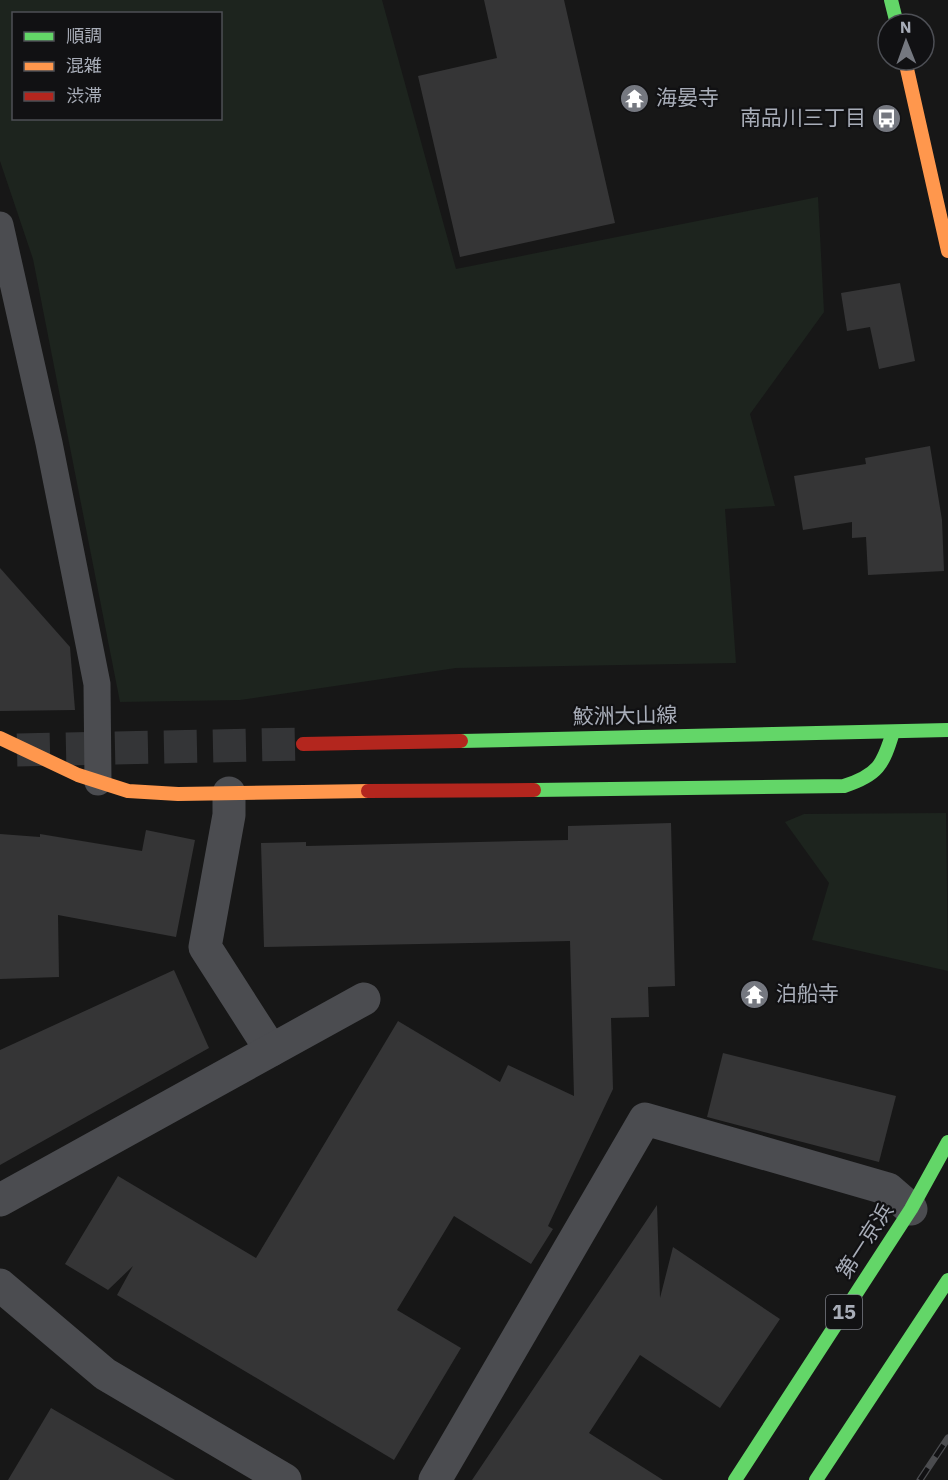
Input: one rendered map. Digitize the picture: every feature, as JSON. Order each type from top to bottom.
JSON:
[{"type":"main road","points":[[908,72],[948,251]]},
{"type":"main road","name":"鮫洲大山線","points":[[303,744],[948,730]]},
{"type":"main road","points":[[0,738],[35,753],[68,772],[126,790],[155,793],[229,793],[844,786],[868,779],[877,770],[884,762],[893,732]]},
{"type":"main road","name":"第一京浜","points":[[735,1480],[911,1209],[948,1142]]},
{"type":"main road","points":[[816,1480],[948,1280]]},
{"type":"street","points":[[229,793],[230,815],[205,947],[271,1050]]},
{"type":"street","points":[[0,1200],[364,999]]},
{"type":"street","points":[[435,1480],[645,1119],[888,1190],[911,1209]]},
{"type":"street","points":[[0,1285],[105,1374],[285,1480]]},
{"type":"lane","points":[[0,225],[49,443],[97,684],[98,782]]},
{"type":"shaded area","points":[[0,0],[382,0],[456,269],[818,197],[824,312],[750,414],[775,506],[725,509],[736,663],[456,668],[240,700],[120,702],[33,259],[0,161]]},
{"type":"shaded area","points":[[946,813],[948,971],[812,940],[829,883],[785,822],[804,814]]},
{"type":"building","points":[[484,0],[564,0],[615,223],[460,257],[418,76],[497,58]]},
{"type":"building","points":[[900,283],[915,361],[879,369],[870,327],[847,331],[841,293]]},
{"type":"building","points":[[930,446],[942,520],[944,571],[868,575],[866,537],[852,538],[852,522],[803,530],[794,476],[866,464],[865,458]]},
{"type":"building","points":[[0,568],[70,647],[75,710],[0,711]]},
{"type":"building","points":[[671,823],[675,986],[648,987],[649,1017],[611,1018],[613,1089],[548,1226],[553,1229],[531,1264],[454,1216],[397,1310],[461,1348],[394,1460],[117,1295],[133,1266],[108,1290],[65,1264],[118,1176],[256,1258],[398,1021],[500,1082],[508,1065],[574,1096],[570,941],[264,947],[261,843],[306,842],[306,846],[568,840],[568,826]]},
{"type":"building","points":[[146,830],[195,840],[176,937],[58,915],[59,977],[0,979],[0,834],[40,837],[40,834],[142,851]]},
{"type":"building","points":[[174,970],[209,1048],[0,1165],[0,1050]]},
{"type":"building","points":[[723,1053],[896,1096],[879,1162],[707,1117]]},
{"type":"building","points":[[657,1205],[660,1298],[673,1247],[780,1319],[720,1408],[640,1355],[589,1433],[663,1480],[472,1480]]},
{"type":"building","points":[[51,1408],[175,1480],[8,1480]]},
{"type":"tunnel","points":[[17,750],[303,744]]},
{"type":"railway","points":[[920,1480],[948,1438]]},
{"type":"traffic: fast","points":[[891,0],[894,12]]},
{"type":"traffic: fast","points":[[461,741],[948,730]]},
{"type":"traffic: fast","points":[[534,790],[844,786],[865,778],[878,767],[886,753],[893,732]]},
{"type":"traffic: fast","points":[[735,1480],[911,1209],[948,1142]]},
{"type":"traffic: fast","points":[[816,1480],[948,1280]]},
{"type":"traffic: slow","points":[[908,72],[948,251]]},
{"type":"traffic: slow","points":[[0,738],[78,775],[128,791],[178,794],[368,791]]},
{"type":"traffic: jam","points":[[303,744],[461,741]]},
{"type":"traffic: jam","points":[[368,791],[534,790]]},
{"type":"place","name":"海晏寺","points":[[635,98]]},
{"type":"place","name":"南品川三丁目","points":[[887,118]]},
{"type":"place","name":"泊船寺","points":[[755,994]]}]
